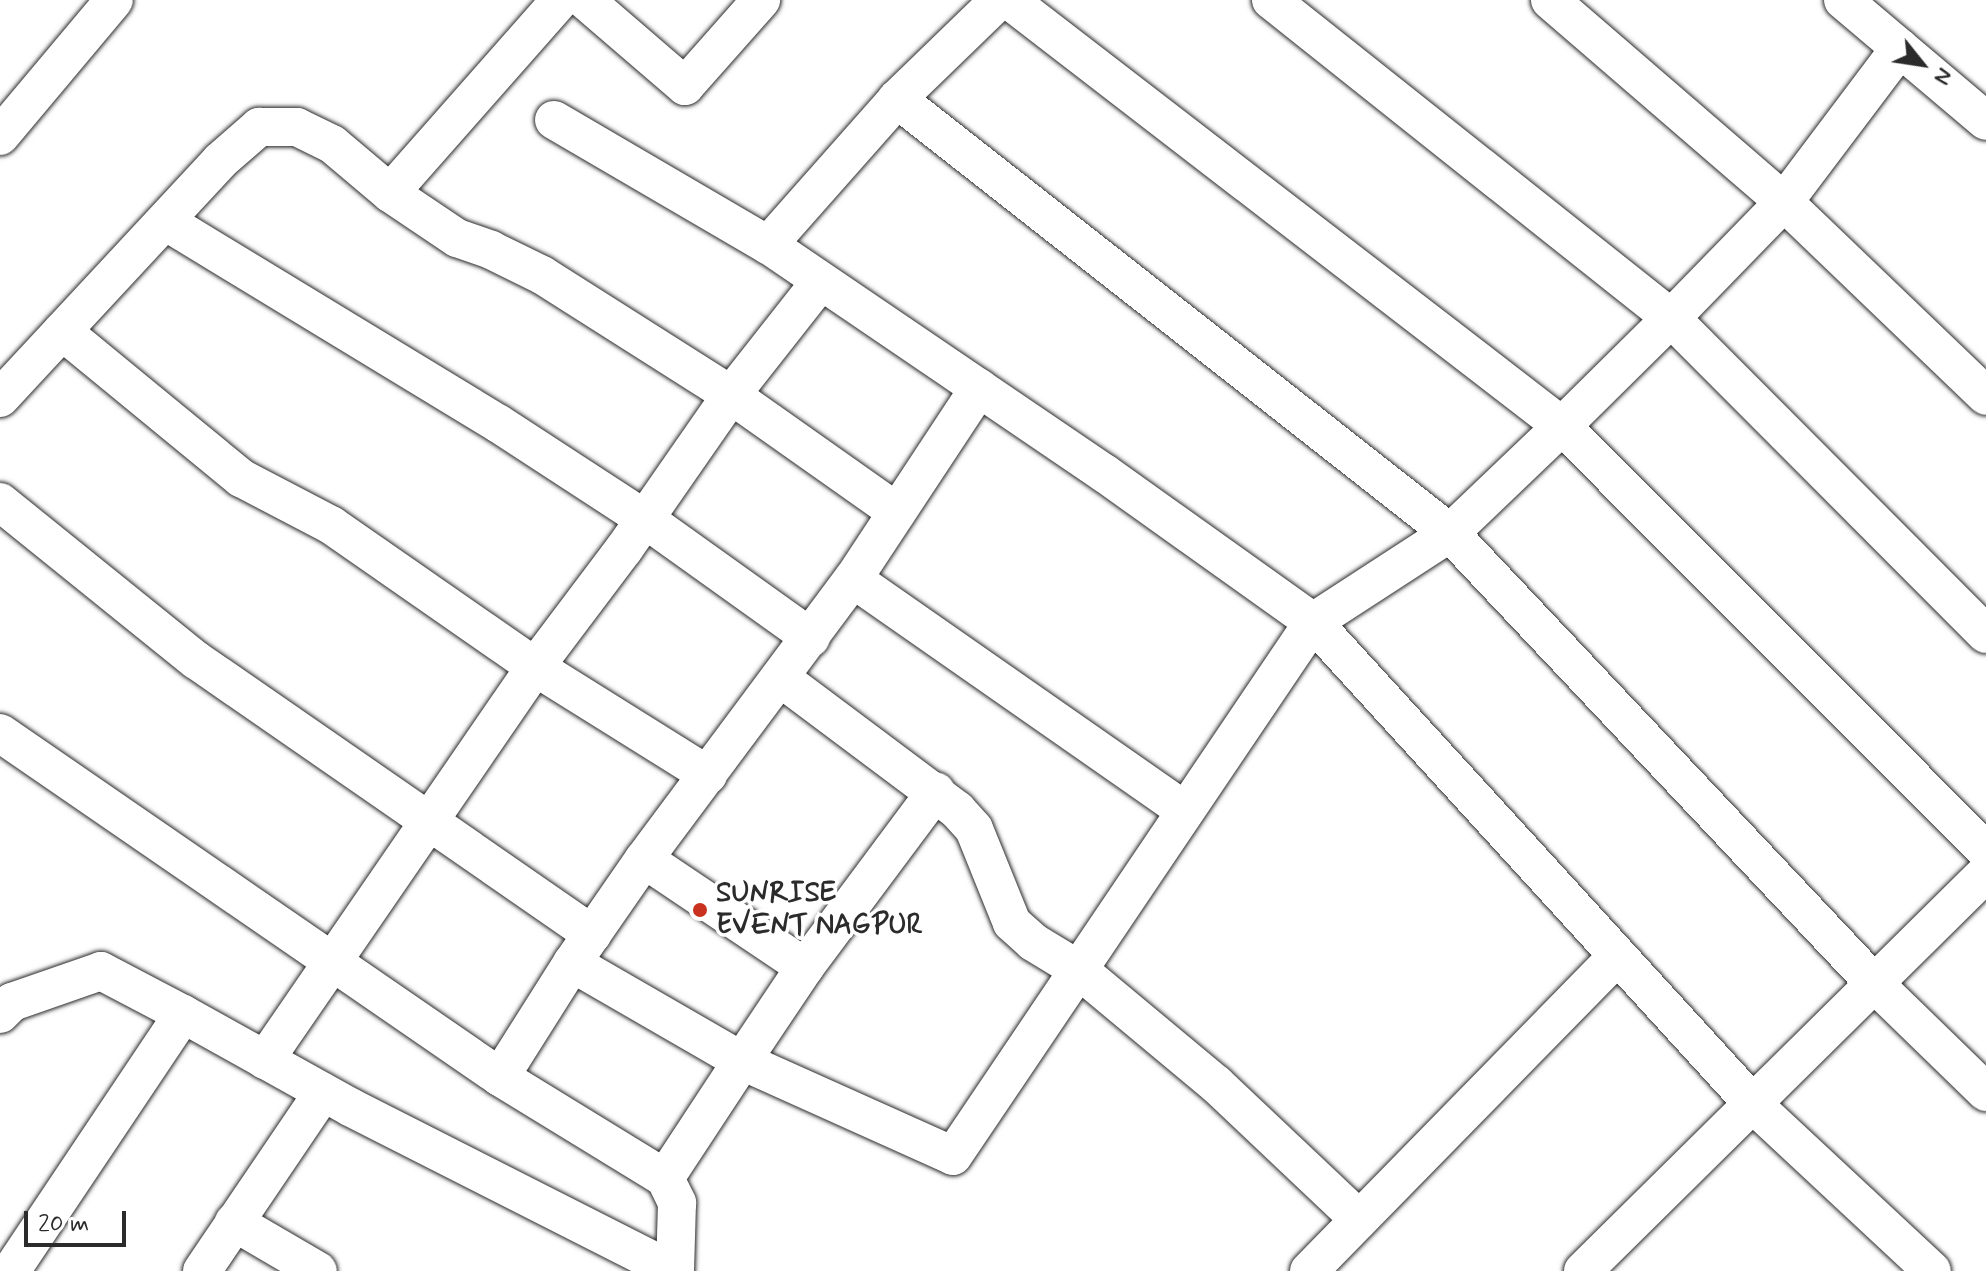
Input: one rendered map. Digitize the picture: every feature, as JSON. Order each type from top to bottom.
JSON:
[{"type":"street","points":[[0,136],[114,0]]},
{"type":"street","points":[[390,193],[560,0]]},
{"type":"street","points":[[585,0],[685,86],[761,0]]},
{"type":"street","points":[[768,245],[897,99],[999,0]]},
{"type":"street","points":[[1009,0],[1562,426],[1986,851]]},
{"type":"street","points":[[1271,0],[1671,318],[1986,634]]},
{"type":"street","points":[[1550,0],[1784,202],[1986,396]]},
{"type":"street","points":[[1843,0],[1986,121]]},
{"type":"street","points":[[0,502],[196,660],[432,821],[582,949],[742,1061],[953,1156],[1313,622],[1450,533],[1562,426],[1784,202],[1900,48]]},
{"type":"street","points":[[897,99],[1450,533],[1875,984],[1986,1092]]},
{"type":"street","points":[[554,120],[768,245],[979,388],[1313,622],[1754,1105],[1932,1271]]},
{"type":"street","points":[[0,398],[220,161],[259,127],[297,127],[332,144],[390,193],[457,238],[542,275],[731,395],[897,512]]},
{"type":"street","points":[[165,221],[499,424],[645,519],[811,638]]},
{"type":"street","points":[[265,1060],[334,964],[535,667],[645,519],[731,395],[820,282]]},
{"type":"street","points":[[62,331],[241,478],[331,525],[535,667],[708,775]]},
{"type":"street","points":[[500,1077],[644,859],[782,679],[853,579],[979,388]]},
{"type":"street","points":[[853,579],[1185,811]]},
{"type":"street","points":[[782,679],[936,791],[974,829],[1012,923],[1033,942],[1079,970],[1216,1084],[1359,1219]]},
{"type":"street","points":[[0,733],[500,1077],[665,1178],[677,1203],[674,1271],[323,1092],[101,971],[12,1002],[0,1014]]},
{"type":"street","points":[[665,1178],[805,967],[936,791]]},
{"type":"street","points":[[644,859],[805,967]]},
{"type":"street","points":[[1583,1271],[1986,873]]},
{"type":"street","points":[[1309,1271],[1617,956]]},
{"type":"street","points":[[11,1271],[183,1014]]},
{"type":"street","points":[[202,1271],[323,1092]]},
{"type":"street","points":[[234,1222],[318,1271]]},
{"type":"place","name":"SUNRISE EVENT NAGPUR","points":[[700,910]]}]
